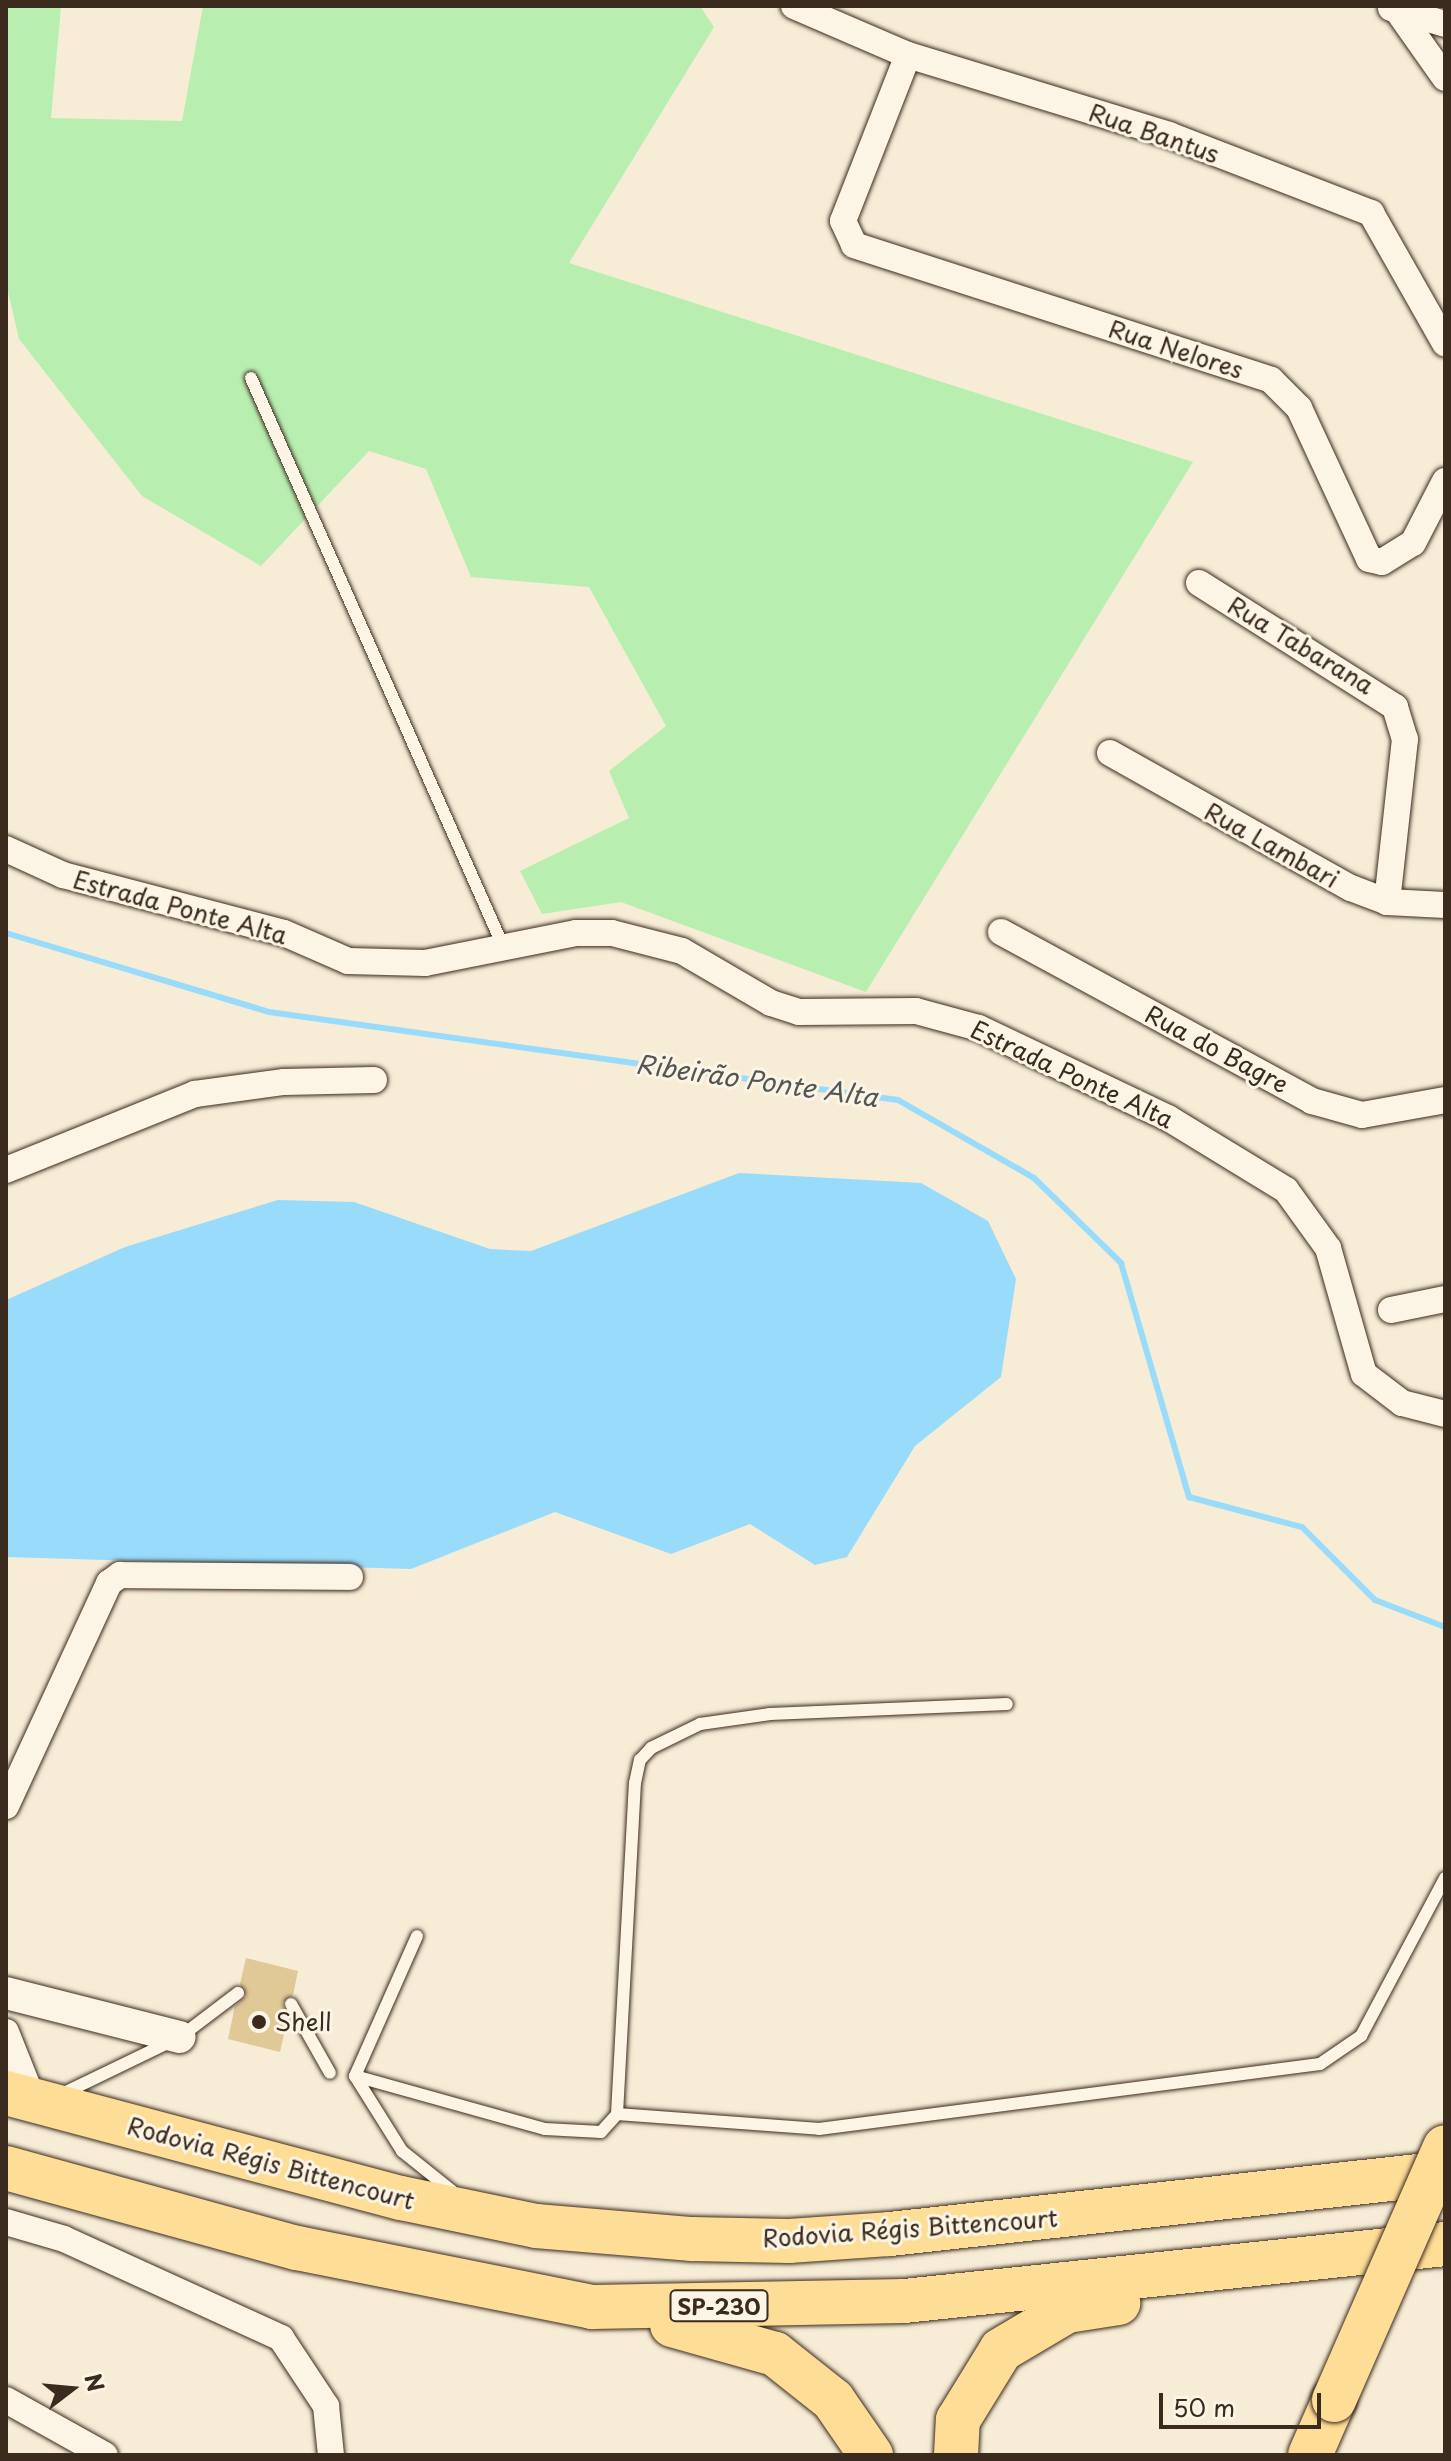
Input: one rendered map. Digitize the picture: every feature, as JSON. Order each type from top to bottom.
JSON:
[{"type":"highway","name":"Rodovia Régis Bittencourt","points":[[29,2099],[401,2198],[536,2226],[789,2241],[1445,2173]]},
{"type":"highway","points":[[1345,2185],[1416,2155],[1445,2148]]},
{"type":"highway","points":[[1310,2455],[1445,2148]]},
{"type":"highway","name":"SP-230","points":[[6,2168],[297,2248],[592,2307],[904,2301],[1445,2244]]},
{"type":"highway","points":[[956,2455],[958,2420],[1001,2350],[1067,2311],[1397,2250]]},
{"type":"highway","points":[[592,2307],[717,2333],[775,2354],[833,2400],[871,2455]]},
{"type":"street","name":"Rua Bantus","points":[[794,6],[908,55],[1169,135],[1371,213],[1445,343]]},
{"type":"street","points":[[1391,8],[1445,24]]},
{"type":"street","points":[[1391,8],[1445,78]]},
{"type":"street","name":"Rua Nelores","points":[[908,55],[843,221],[854,245],[1271,380],[1299,408],[1369,559],[1382,562],[1399,555],[1429,520],[1445,481]]},
{"type":"street","name":"Rua Tabarana","points":[[1199,583],[1395,707],[1405,739],[1387,902]]},
{"type":"street","name":"Rua Lambari","points":[[1110,753],[1306,865],[1387,902],[1445,905]]},
{"type":"street","name":"Estrada Ponte Alta","points":[[6,849],[63,875],[284,933],[348,961],[387,966],[576,933],[643,937],[682,951],[771,1003],[833,1016],[916,1011],[949,1018],[1104,1085],[1257,1170],[1309,1214],[1328,1248],[1364,1374],[1402,1403],[1445,1414]]},
{"type":"street","name":"Rua do Bagre","points":[[1001,932],[1312,1101],[1362,1115],[1445,1100]]},
{"type":"street","points":[[6,1170],[195,1094],[271,1083],[374,1080]]},
{"type":"street","points":[[1391,1310],[1445,1299]]},
{"type":"street","points":[[9,1794],[103,1596],[120,1575],[350,1577]]},
{"type":"street","points":[[6,1993],[180,2037]]},
{"type":"street","points":[[6,2032],[29,2099]]},
{"type":"street","points":[[6,2222],[64,2239],[267,2330],[293,2349],[326,2406],[331,2455]]},
{"type":"street","points":[[6,2400],[105,2455]]},
{"type":"lane","points":[[251,378],[504,948]]},
{"type":"lane","points":[[355,2076],[545,2129],[601,2132],[617,2114],[635,1783],[640,1760],[651,1748],[700,1724],[770,1714],[1007,1704]]},
{"type":"lane","points":[[617,2114],[819,2129],[1320,2064],[1361,2036],[1445,1878]]},
{"type":"lane","points":[[355,2076],[417,1936]]},
{"type":"lane","points":[[29,2099],[180,2037],[238,1993]]},
{"type":"lane","points":[[291,2004],[330,2073]]},
{"type":"lane","points":[[355,2076],[402,2151],[438,2183],[536,2226]]},
{"type":"green space","points":[[6,6],[61,6],[51,118],[182,121],[203,6],[700,6],[714,27],[569,263],[1193,462],[866,992],[621,902],[542,914],[520,871],[629,818],[609,771],[666,726],[589,587],[471,577],[426,469],[369,451],[261,566],[142,496],[19,339],[6,283]]},
{"type":"water","points":[[739,1173],[921,1183],[988,1221],[1016,1279],[1001,1377],[915,1446],[847,1557],[815,1565],[750,1524],[671,1554],[555,1512],[411,1569],[6,1557],[6,1300],[125,1247],[278,1200],[354,1202],[490,1249],[531,1251]]},
{"type":"building","name":"Shell","points":[[246,1958],[298,1971],[293,1995],[282,2003],[288,2017],[280,2052],[228,2039],[235,2006],[246,1996],[240,1984]]},
{"type":"waterway","name":"Ribeirão Ponte Alta","points":[[6,933],[269,1012],[898,1100],[1034,1178],[1121,1263],[1189,1497],[1302,1527],[1375,1600],[1445,1627]]},
{"type":"place","name":"Shell","points":[[259,2022]]}]
